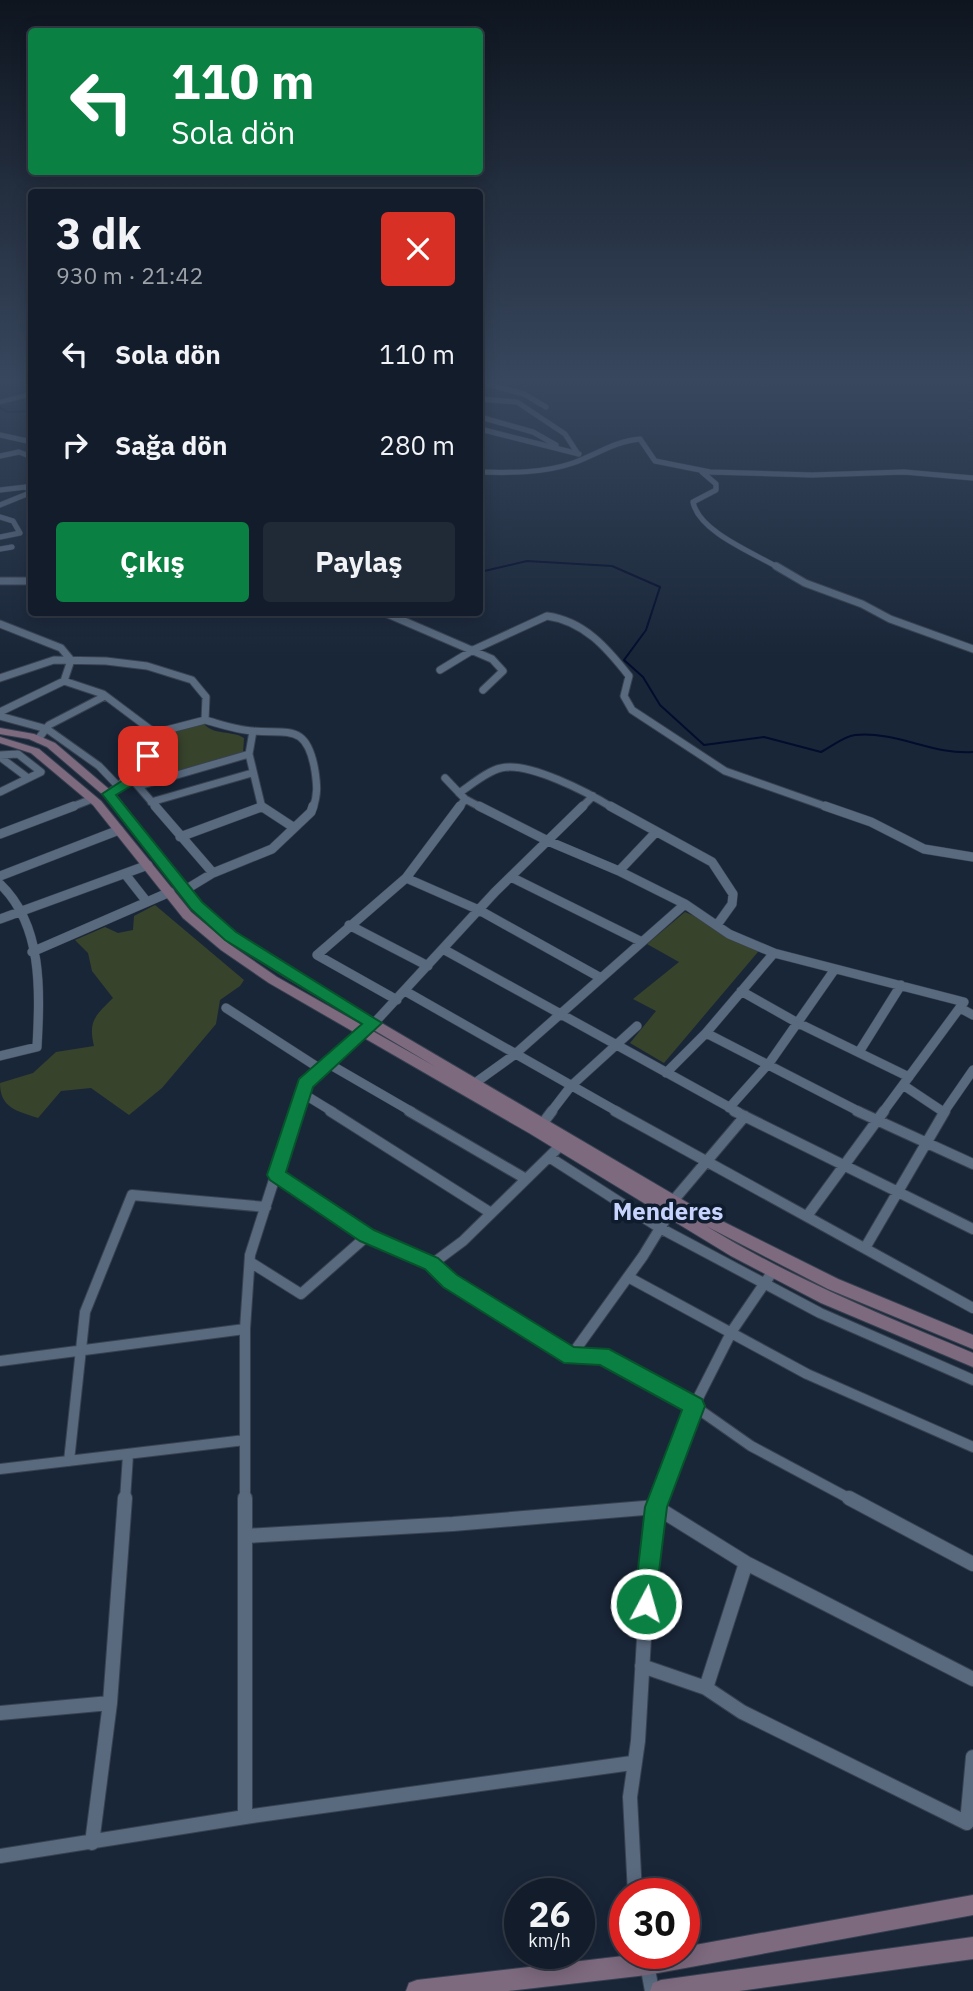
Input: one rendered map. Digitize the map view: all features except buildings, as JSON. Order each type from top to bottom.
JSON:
[{"type":"main road","points":[[0,731],[43,734],[51,746],[114,791],[197,906],[231,936],[370,1028],[561,1145],[671,1206],[833,1284],[973,1342]]},
{"type":"main road","points":[[0,740],[35,751],[92,799],[187,915],[225,947],[273,980],[475,1083],[543,1123],[773,1271],[826,1297],[973,1360]]},
{"type":"main road","points":[[700,1950],[973,1906]]},
{"type":"main road","points":[[661,1991],[973,1948]]},
{"type":"main road","points":[[417,1991],[609,1964]]},
{"type":"street","points":[[483,472],[529,471]]},
{"type":"street","points":[[700,471],[716,484],[716,490],[693,502],[695,512],[708,527],[805,583],[862,604],[890,619],[973,649]]},
{"type":"street","points":[[706,471],[768,475],[904,472],[973,478]]},
{"type":"street","points":[[0,483],[4,490],[19,498]]},
{"type":"street","points":[[4,490],[28,489]]},
{"type":"street","points":[[0,505],[28,494]]},
{"type":"street","points":[[0,517],[13,521],[20,533],[0,537]]},
{"type":"street","points":[[0,549],[12,547]]},
{"type":"street","points":[[0,581],[28,581]]},
{"type":"street","points":[[392,616],[484,653],[503,671],[483,690]]},
{"type":"street","points":[[440,670],[473,650],[547,616],[569,620],[598,641],[629,676],[624,696],[632,710],[725,771],[871,822],[924,849],[973,858]]},
{"type":"street","points":[[0,624],[61,648],[71,660]]},
{"type":"street","points":[[0,714],[64,681],[71,660]]},
{"type":"street","points":[[0,678],[44,662],[71,660],[147,666],[192,680],[206,697],[205,720]]},
{"type":"street","points":[[64,681],[105,696],[155,733]]},
{"type":"street","points":[[0,714],[43,734],[49,725],[105,696]]},
{"type":"street","points":[[155,733],[205,720],[253,731],[277,729],[295,733],[312,754],[318,793],[311,812],[272,849],[213,873],[185,890]]},
{"type":"street","points":[[253,731],[249,754],[261,807],[293,827]]},
{"type":"street","points":[[114,791],[132,779],[153,746],[155,733]]},
{"type":"street","points":[[0,756],[18,754],[41,772],[0,792]]},
{"type":"street","points":[[139,786],[249,754]]},
{"type":"street","points":[[0,756],[28,778]]},
{"type":"street","points":[[717,925],[732,904],[733,894],[712,862],[593,796],[521,767],[509,765],[462,796],[407,878],[317,954],[514,1055],[973,1308]]},
{"type":"street","points":[[151,803],[252,773]]},
{"type":"street","points":[[444,778],[462,796],[548,841],[619,871],[685,904],[729,934],[774,953],[964,1002],[807,1216]]},
{"type":"street","points":[[132,779],[213,873]]},
{"type":"street","points":[[245,1817],[245,1329],[250,1262],[305,1084],[370,1028],[510,877],[593,796]]},
{"type":"street","points":[[0,834],[92,799]]},
{"type":"street","points":[[180,837],[261,807]]},
{"type":"street","points":[[0,876],[119,830]]},
{"type":"street","points":[[619,871],[655,832]]},
{"type":"street","points":[[0,919],[148,865]]},
{"type":"street","points":[[125,873],[147,902]]},
{"type":"street","points":[[510,877],[642,942]]},
{"type":"street","points":[[407,878],[479,910],[601,978]]},
{"type":"street","points":[[0,884],[19,903],[33,952],[38,1009],[37,1046],[0,1056]]},
{"type":"street","points":[[33,952],[170,892]]},
{"type":"street","points":[[475,1083],[514,1055],[685,904]]},
{"type":"street","points":[[349,925],[428,966]]},
{"type":"street","points":[[443,949],[558,1016],[729,1108],[844,1166],[902,1191],[973,1229]]},
{"type":"street","points":[[666,1073],[706,1033],[774,953]]},
{"type":"street","points":[[729,1108],[746,1086],[768,1065],[835,969]]},
{"type":"street","points":[[859,1052],[901,985]]},
{"type":"street","points":[[741,991],[796,1022],[859,1052],[906,1081],[942,1111]]},
{"type":"street","points":[[960,1007],[973,1015]]},
{"type":"street","points":[[226,1008],[526,1179]]},
{"type":"street","points":[[543,1123],[571,1086],[637,1026]]},
{"type":"street","points":[[706,1033],[877,1121],[973,1164]]},
{"type":"street","points":[[865,1248],[902,1191],[942,1111],[973,1070]]},
{"type":"street","points":[[302,1093],[491,1213]]},
{"type":"street","points":[[571,1356],[628,1277],[671,1206],[705,1160],[745,1116]]},
{"type":"street","points":[[432,1264],[463,1241],[561,1145]]},
{"type":"street","points":[[549,1157],[660,1228],[820,1313],[973,1380]]},
{"type":"street","points":[[276,1175],[367,1236],[432,1264],[450,1281],[571,1356],[602,1356],[694,1406],[751,1446],[973,1564]]},
{"type":"street","points":[[69,1461],[85,1312],[132,1195],[266,1207]]},
{"type":"street","points":[[250,1262],[301,1294],[367,1236]]},
{"type":"street","points":[[634,1878],[632,1763],[638,1741],[656,1507],[694,1406],[732,1331],[773,1271]]},
{"type":"street","points":[[628,1277],[807,1374],[973,1447]]},
{"type":"street","points":[[0,1362],[81,1349],[172,1342],[245,1329]]},
{"type":"street","points":[[0,1469],[245,1440]]},
{"type":"street","points":[[92,1843],[110,1703],[128,1455]]},
{"type":"street","points":[[245,1536],[453,1524],[656,1507],[694,1528],[746,1563],[973,1679]]},
{"type":"street","points":[[705,1688],[746,1563]]},
{"type":"street","points":[[642,1666],[705,1688],[742,1712],[970,1824],[973,1757]]},
{"type":"street","points":[[0,1713],[110,1703]]},
{"type":"street","points":[[0,1856],[245,1817],[632,1763]]},
{"type":"street","points":[[648,1969],[652,1991]]},
{"type":"green space","points":[[204,724],[213,730],[244,738],[243,754],[142,781],[171,732]]},
{"type":"green space","points":[[155,905],[244,980],[220,1000],[216,1024],[162,1088],[129,1115],[91,1088],[61,1091],[38,1118],[11,1107],[3,1098],[0,1083],[33,1073],[56,1052],[94,1046],[94,1019],[113,998],[92,971],[88,953],[75,940],[105,927],[118,933],[133,930],[134,916]]},
{"type":"green space","points":[[685,912],[763,946],[664,1063],[630,1043],[656,1011],[633,999],[679,962],[647,944]]},
{"type":"waterway","points":[[483,571],[527,561],[612,566],[660,587],[646,630],[624,660],[643,677],[660,705],[704,745],[764,737],[821,752],[851,736],[870,735],[900,739],[943,750],[973,752]]},
{"type":"district","name":"Menderes","points":[[668,1212]]},
{"type":"route","points":[[148,756],[131,780],[108,794],[197,906],[231,936],[289,974],[374,1023],[305,1084],[276,1175],[367,1236],[432,1264],[450,1281],[571,1356],[602,1356],[694,1406],[672,1458],[656,1507],[646,1604]]}]
